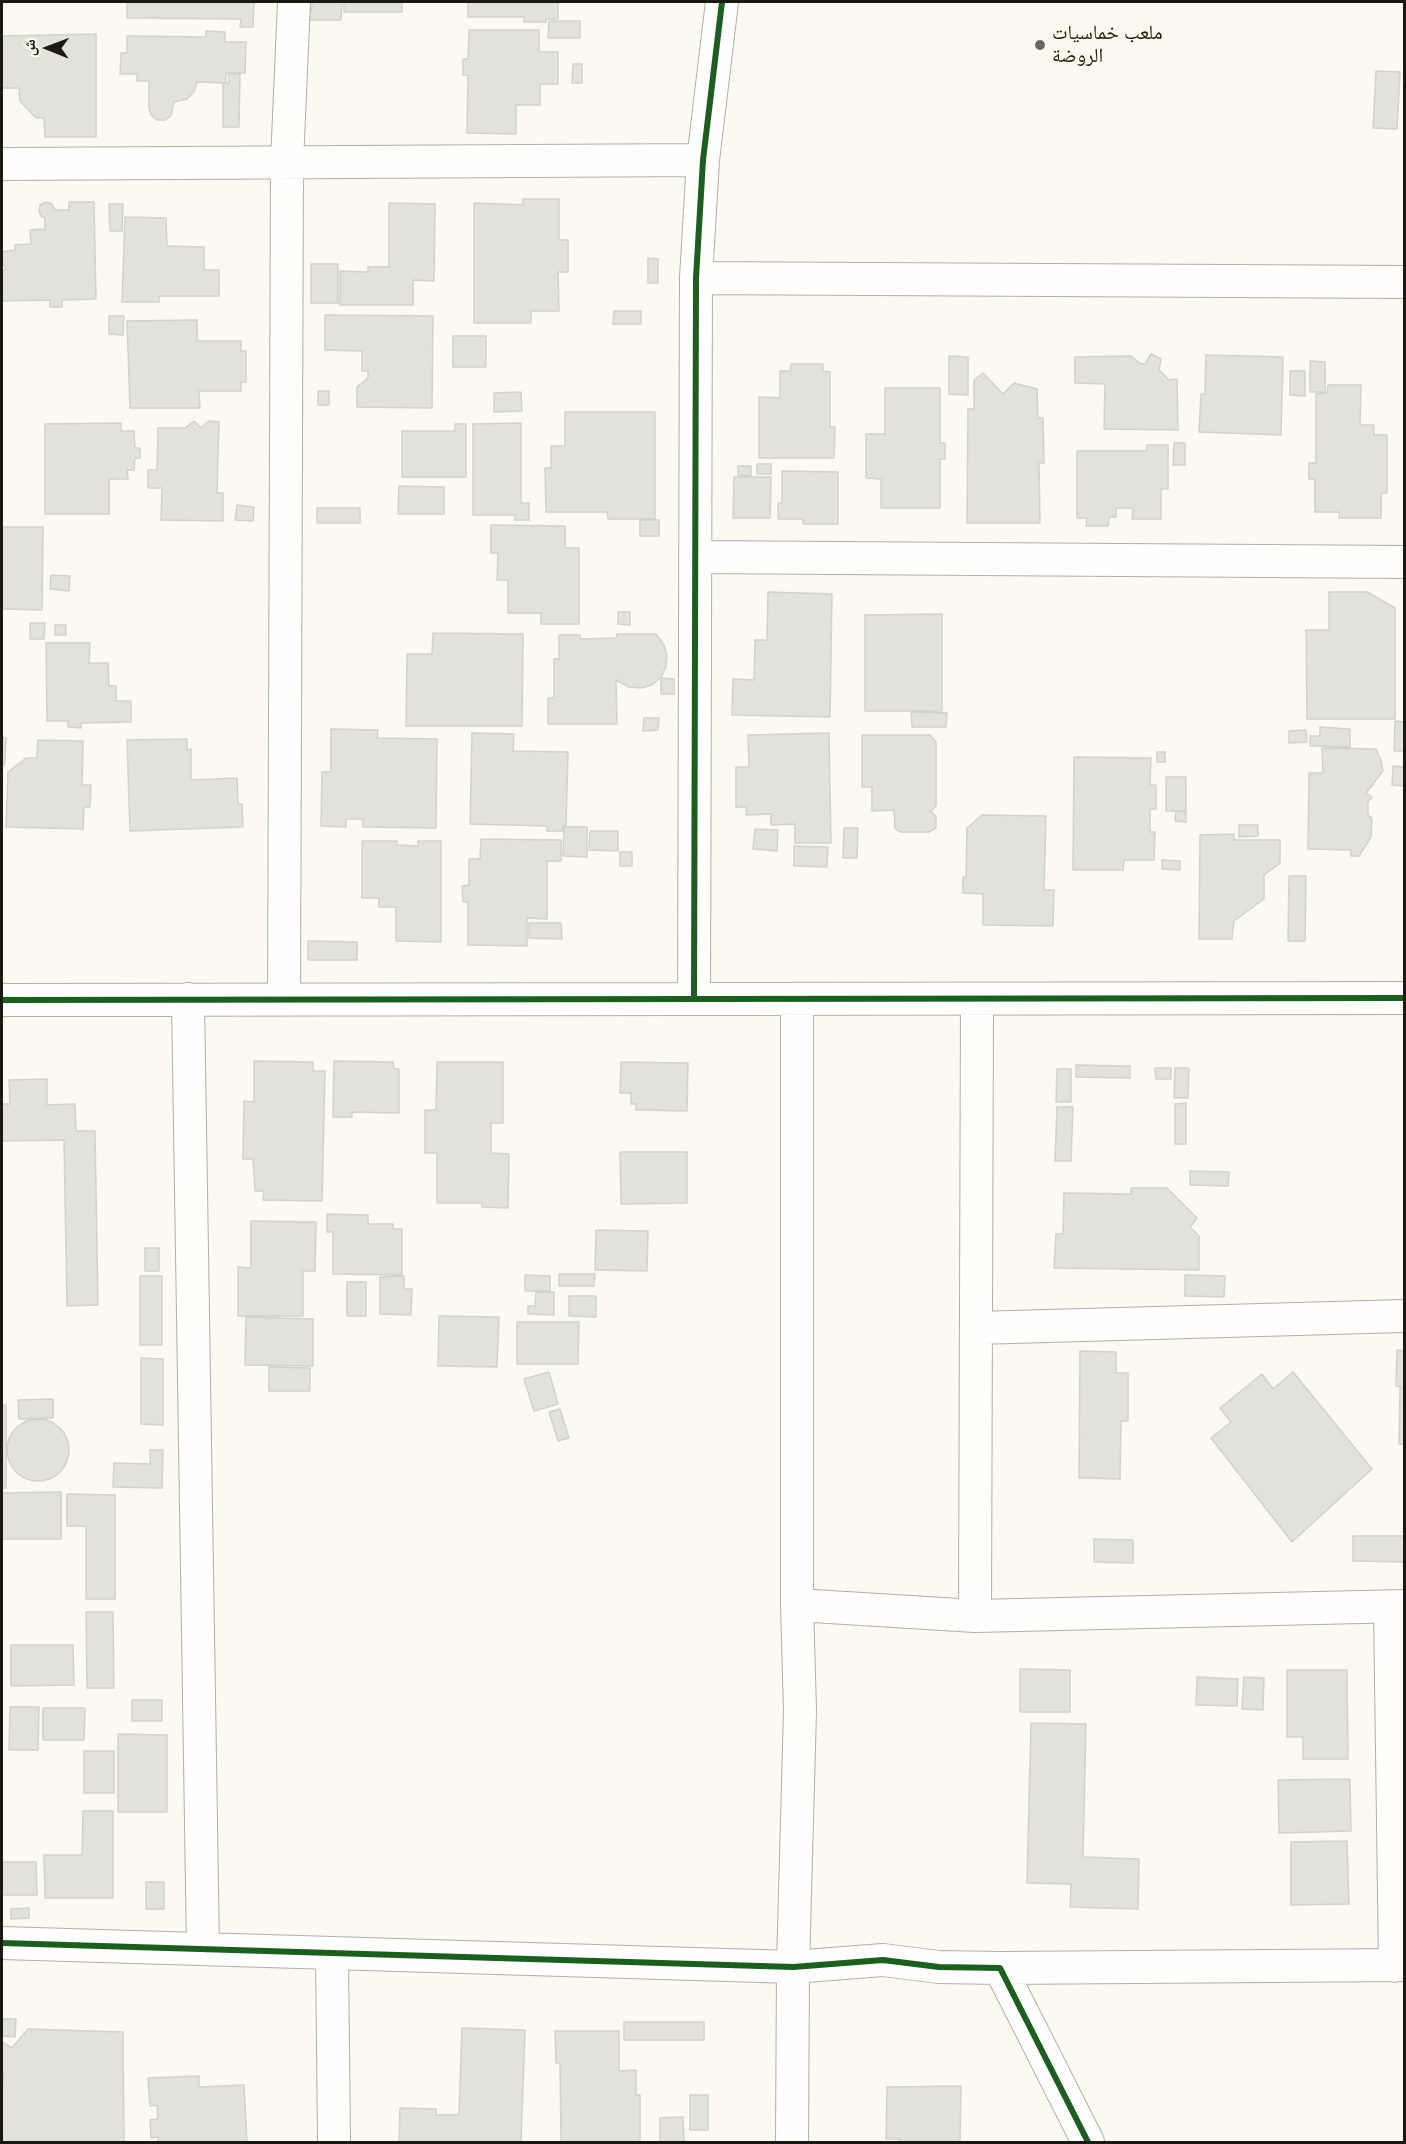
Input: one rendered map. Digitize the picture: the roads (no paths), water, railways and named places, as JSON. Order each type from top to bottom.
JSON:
[{"type":"street","points":[[284,999],[287,162],[294,2]]},
{"type":"street","points":[[694,999],[696,278],[703,160],[722,2]]},
{"type":"street","points":[[2,164],[703,160]]},
{"type":"street","points":[[696,278],[1404,282]]},
{"type":"street","points":[[696,557],[1404,562]]},
{"type":"street","points":[[2,1000],[1404,998]]},
{"type":"street","points":[[188,999],[203,1949]]},
{"type":"street","points":[[792,2142],[793,1967],[800,1710],[797,1605],[797,999]]},
{"type":"street","points":[[975,1616],[978,999]]},
{"type":"street","points":[[976,1329],[1404,1316]]},
{"type":"street","points":[[2,1943],[793,1967],[883,1960],[939,1967],[1000,1968],[1400,1965],[1397,1606],[975,1616],[797,1605]]},
{"type":"street","points":[[332,1953],[334,2142]]},
{"type":"street","points":[[1000,1968],[1088,2142]]},
{"type":"place","name":"ملعب خماسيات الروضة","points":[[1040,45]]}]
